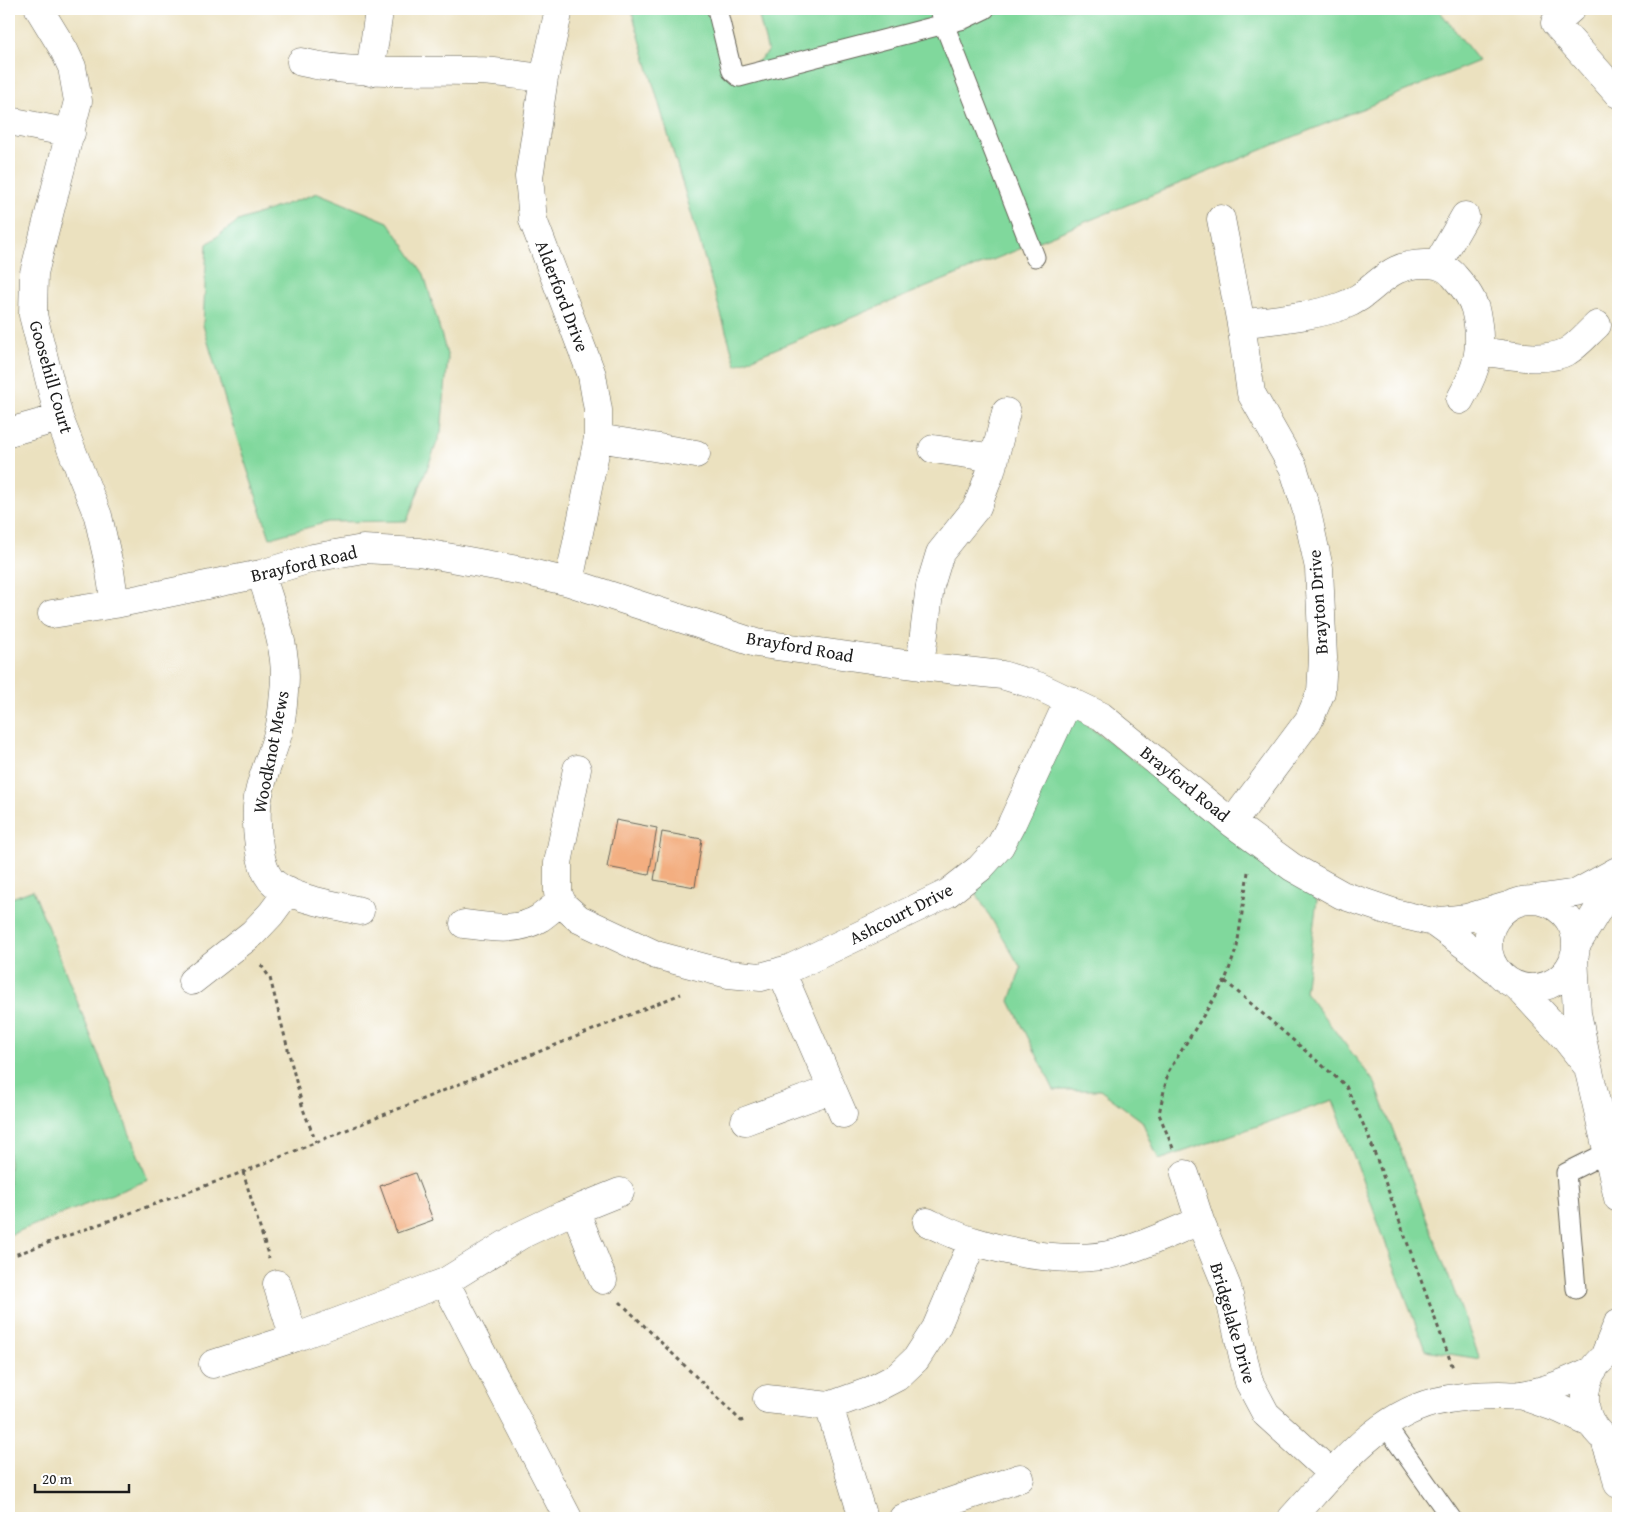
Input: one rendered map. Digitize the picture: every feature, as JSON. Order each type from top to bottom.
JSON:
[{"type":"street","name":"Goosehill Court","points":[[39,9],[72,67],[78,101],[34,273],[33,315],[59,418],[98,516],[109,564],[115,604]]},
{"type":"street","name":"Alderford Drive","points":[[559,9],[544,78],[529,177],[533,220],[592,375],[598,410],[598,438],[569,582]]},
{"type":"street","points":[[1571,9],[1555,23],[1618,94]]},
{"type":"street","points":[[370,72],[378,18]]},
{"type":"street","points":[[301,62],[328,69],[370,72],[478,71],[544,78]]},
{"type":"street","points":[[9,121],[70,133]]},
{"type":"street","points":[[1437,264],[1465,216]]},
{"type":"street","name":"Brayton Drive","points":[[1221,219],[1252,393],[1293,467],[1306,508],[1319,568],[1323,658],[1321,692],[1309,720],[1242,830]]},
{"type":"street","points":[[1241,324],[1332,310],[1352,303],[1383,277],[1399,268],[1420,264],[1437,264],[1450,270],[1464,288],[1474,306],[1479,324],[1477,365],[1460,400]]},
{"type":"street","points":[[1479,351],[1555,357],[1569,350],[1597,325]]},
{"type":"street","points":[[920,666],[930,586],[940,553],[977,508],[995,458],[1006,412]]},
{"type":"street","points":[[9,432],[59,418]]},
{"type":"street","points":[[598,438],[696,454]]},
{"type":"street","points":[[933,449],[995,458]]},
{"type":"street","name":"Brayford Road","points":[[52,614],[115,604],[261,574],[313,558],[363,549],[419,552],[523,571],[569,582],[756,643],[920,666],[1002,675],[1038,686],[1101,716],[1242,830],[1292,867],[1342,895],[1395,913],[1433,922],[1468,918],[1520,902],[1576,893],[1618,871]]},
{"type":"street","name":"Woodknot Mews","points":[[261,574],[283,646],[285,690],[279,730],[257,806],[260,850],[265,868],[272,882],[288,891],[311,899],[360,911]]},
{"type":"street","name":"Ashcourt Drive","points":[[561,901],[563,905],[580,919],[656,955],[728,974],[761,977],[789,969],[948,893],[980,868],[1000,846],[1069,700]]},
{"type":"street","points":[[464,924],[503,929],[519,926],[538,919],[561,901],[558,893],[558,864],[577,769]]},
{"type":"street","points":[[1508,980],[1533,989],[1555,983],[1566,974],[1572,965],[1576,950],[1618,871]]},
{"type":"street","points":[[192,981],[244,940],[271,914],[288,891]]},
{"type":"street","points":[[1588,1067],[1566,1039],[1491,963],[1488,950],[1488,933],[1494,920],[1520,902],[1545,901],[1560,908],[1571,922],[1576,950],[1577,1014],[1588,1067],[1613,1151],[1618,1198]]},
{"type":"street","name":"Brayford Road","points":[[1433,922],[1508,980]]},
{"type":"street","points":[[781,971],[843,1114]]},
{"type":"street","points":[[745,1121],[832,1089]]},
{"type":"street","name":"Bridgelake Drive","points":[[1185,1174],[1200,1221],[1227,1287],[1249,1382],[1266,1414],[1332,1474]]},
{"type":"street","points":[[213,1364],[294,1338],[445,1282],[521,1235],[620,1192]]},
{"type":"street","points":[[575,1210],[603,1280]]},
{"type":"street","points":[[927,1222],[972,1241],[1017,1252],[1057,1257],[1087,1257],[1117,1253],[1200,1221]]},
{"type":"street","points":[[767,1399],[828,1406],[868,1392],[897,1377],[916,1359],[936,1328],[972,1241]]},
{"type":"street","points":[[445,1282],[568,1518]]},
{"type":"street","points":[[277,1284],[294,1338]]},
{"type":"street","points":[[1618,1323],[1605,1359],[1585,1388],[1585,1405],[1605,1436],[1618,1484]]},
{"type":"street","points":[[1292,1518],[1332,1474],[1376,1431],[1406,1412],[1434,1402],[1463,1397],[1520,1395],[1556,1387],[1605,1359]]},
{"type":"street","points":[[1520,1395],[1560,1409],[1605,1436]]},
{"type":"street","points":[[828,1406],[863,1518]]},
{"type":"street","points":[[903,1518],[1020,1478]]},
{"type":"lane","points":[[716,9],[732,71],[739,77],[942,16],[964,19],[985,9]]},
{"type":"lane","points":[[942,16],[1035,257]]},
{"type":"lane","points":[[1576,1289],[1566,1173],[1613,1151]]},
{"type":"lane","points":[[1385,1425],[1450,1518]]},
{"type":"path","points":[[1185,1174],[1159,1114],[1168,1072],[1226,981],[1237,947],[1242,830]]},
{"type":"path","points":[[244,940],[270,978],[303,1109],[316,1142]]},
{"type":"path","points":[[9,1257],[243,1172],[694,988],[711,970]]},
{"type":"path","points":[[1226,981],[1346,1086],[1368,1135],[1463,1397]]},
{"type":"path","points":[[243,1172],[277,1284]]},
{"type":"path","points":[[603,1280],[617,1300],[742,1421],[756,1415],[767,1399]]},
{"type":"green space","points":[[631,9],[721,9],[740,77],[768,52],[757,9],[1438,9],[1479,61],[736,365]]},
{"type":"green space","points":[[318,193],[388,222],[424,274],[448,358],[441,432],[407,521],[328,522],[270,538],[230,417],[203,325],[207,244],[238,221]]},
{"type":"green space","points":[[1072,714],[1244,842],[1317,900],[1305,992],[1375,1083],[1480,1359],[1425,1350],[1333,1100],[1159,1160],[1142,1121],[1100,1090],[1054,1090],[1010,1001],[1021,968],[971,885]]},
{"type":"green space","points":[[33,890],[148,1180],[9,1235],[9,899]]},
{"type":"building","points":[[616,820],[657,828],[649,875],[607,867]]},
{"type":"building","points":[[662,832],[702,839],[695,887],[654,880]]},
{"type":"building","points":[[415,1173],[433,1220],[397,1233],[380,1186]]}]
